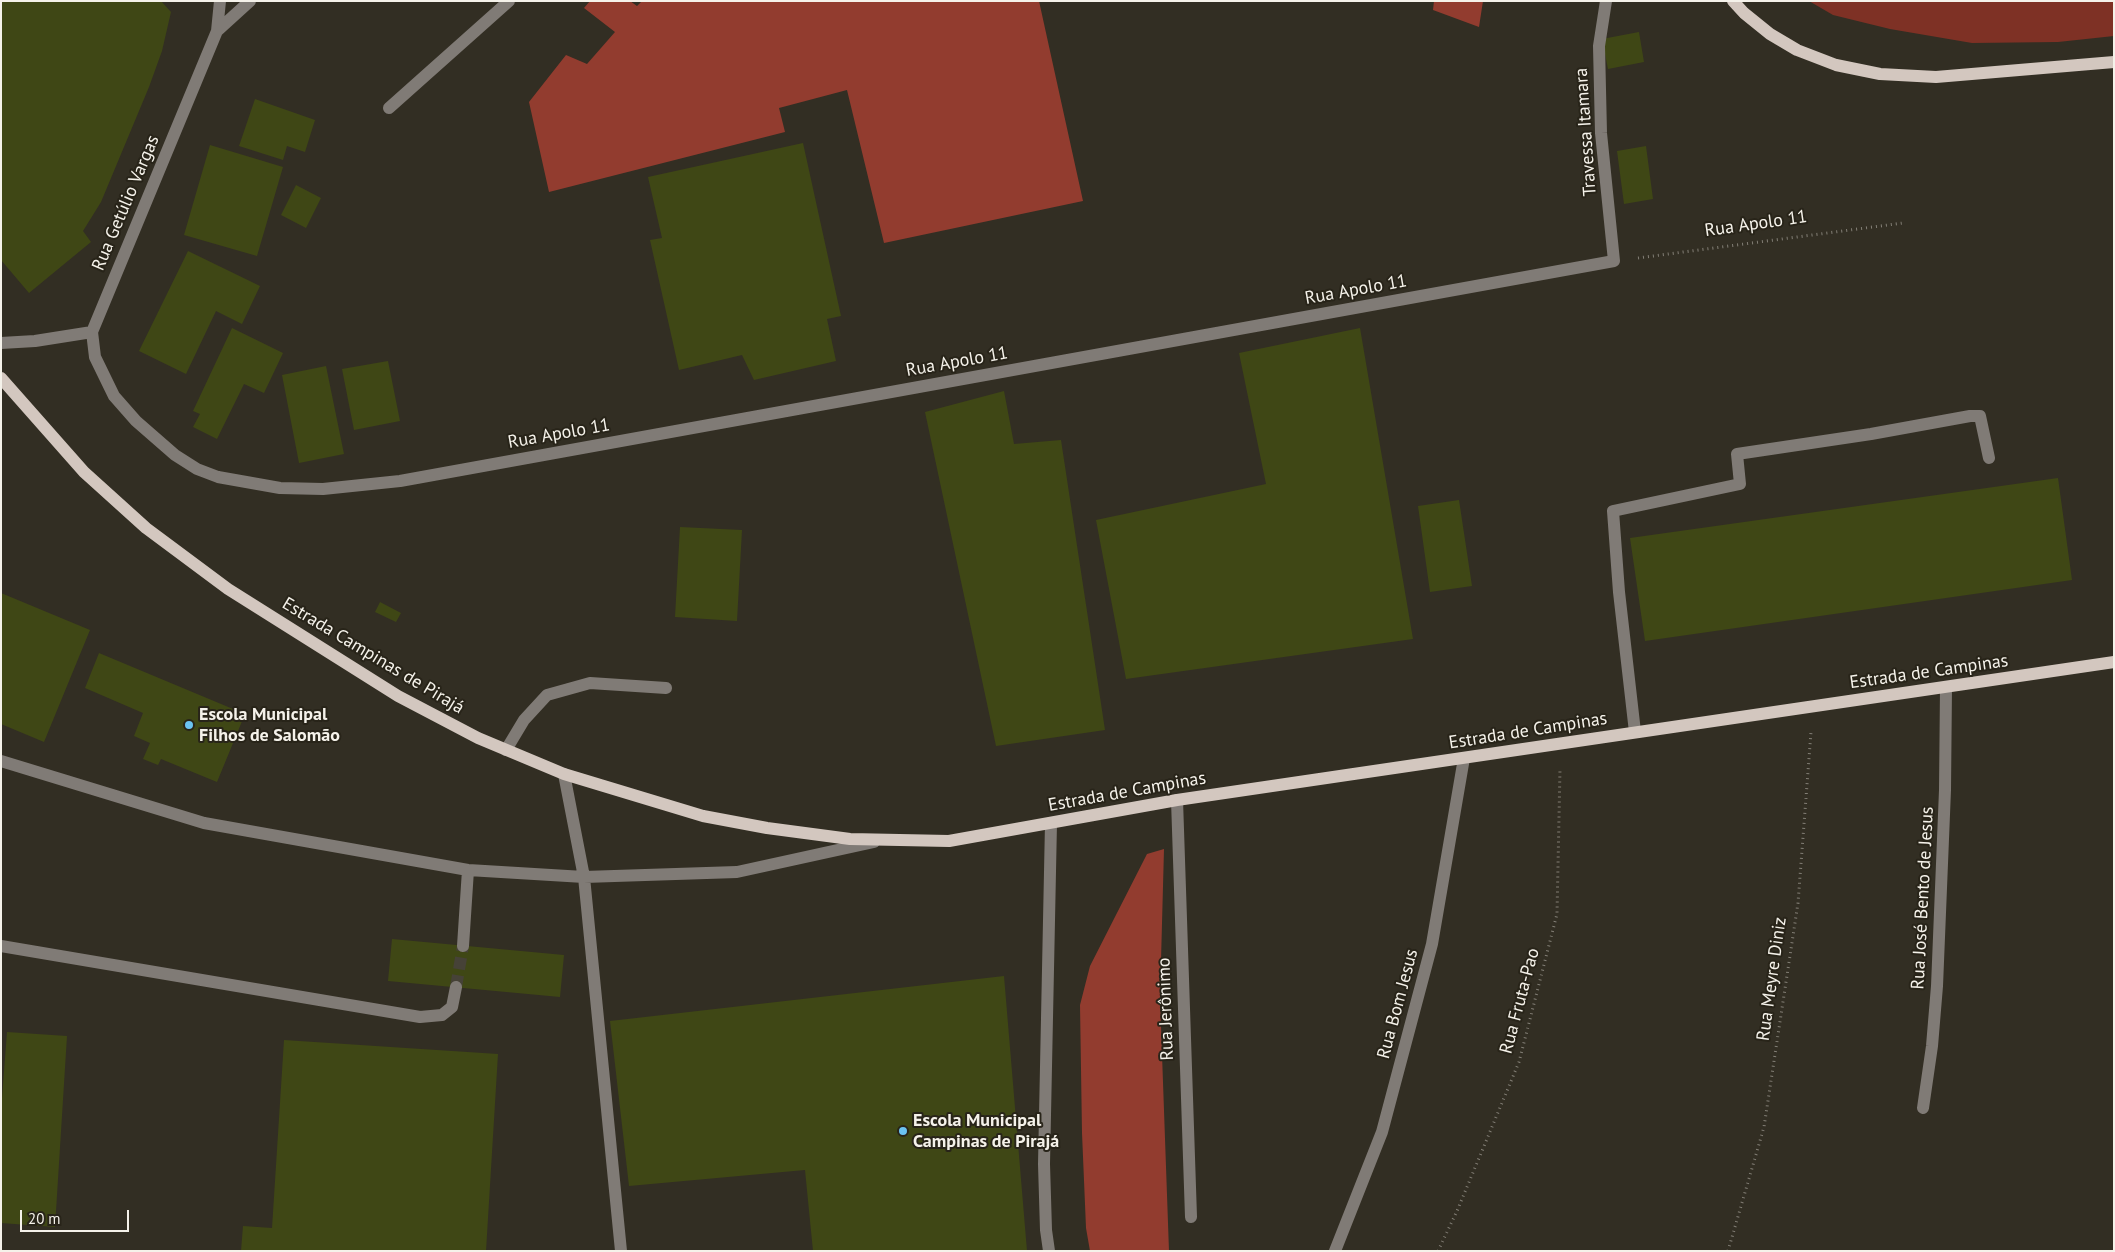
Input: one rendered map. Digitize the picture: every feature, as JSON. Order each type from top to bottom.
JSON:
[{"type":"main road","points":[[1733,1],[1744,13],[1770,34],[1798,50],[1836,65],[1880,74],[1936,76],[2114,62]]},
{"type":"main road","name":"Estrada Campinas de Pirajá","points":[[1,378],[84,472],[146,528],[228,589],[398,696],[478,738],[564,774],[703,816],[776,830],[850,839],[949,841]]},
{"type":"main road","name":"Estrada de Campinas","points":[[949,841],[1177,800],[2114,662]]},
{"type":"street","name":"Rua Getúlio Vargas","points":[[92,332],[217,31],[220,1]]},
{"type":"street","points":[[217,31],[250,1]]},
{"type":"street","points":[[389,108],[508,1]]},
{"type":"street","name":"Travessa Itamara","points":[[1606,1],[1599,46],[1601,132],[1614,261]]},
{"type":"street","name":"Rua Apolo 11","points":[[92,332],[95,357],[114,396],[136,421],[175,455],[197,469],[218,477],[280,488],[323,489],[400,481],[1614,261]]},
{"type":"street","points":[[1,343],[35,341],[92,332]]},
{"type":"street","points":[[1635,732],[1621,618],[1614,511],[1740,484],[1737,454],[1871,434],[1970,416],[1980,416],[1988,458]]},
{"type":"street","points":[[506,750],[524,720],[547,695],[590,684],[666,688]]},
{"type":"street","name":"Rua José Bento de Jesus","points":[[1923,1108],[1932,1046],[1936,986],[1943,856],[1946,688]]},
{"type":"street","name":"Rua Bom Jesus","points":[[1335,1251],[1382,1132],[1432,944],[1464,758]]},
{"type":"street","points":[[1,761],[204,823],[468,870],[584,877],[737,872],[886,840]]},
{"type":"street","points":[[564,774],[584,877],[621,1251]]},
{"type":"street","name":"Rua Jerônimo","points":[[1177,800],[1191,1217]]},
{"type":"street","points":[[1050,1251],[1046,1230],[1044,1164],[1051,823]]},
{"type":"street","points":[[463,946],[468,870]]},
{"type":"street","points":[[1,946],[420,1018],[442,1015],[452,1008],[456,987]]},
{"type":"path","name":"Rua Apolo 11","points":[[1614,261],[1903,223]]},
{"type":"path","name":"Rua Meyre Diniz","points":[[1728,1251],[1764,1127],[1798,902],[1813,707]]},
{"type":"path","name":"Rua Fruta-Pao","points":[[1438,1251],[1457,1211],[1519,1062],[1557,914],[1561,743]]},
{"type":"shaded area","points":[[590,1],[630,1],[637,6],[642,1],[1039,1],[1083,201],[884,243],[847,90],[779,108],[785,132],[549,192],[529,102],[566,55],[587,64],[615,32],[584,8]]},
{"type":"shaded area","points":[[1434,1],[1483,1],[1479,27],[1433,10]]},
{"type":"shaded area","points":[[1809,1],[2114,1],[2114,36],[2058,42],[1972,43],[1890,29],[1833,15]]},
{"type":"shaded area","points":[[1164,849],[1160,998],[1169,1251],[1090,1251],[1086,1228],[1082,1133],[1080,1005],[1090,966],[1147,854]]},
{"type":"building","points":[[1,1],[161,1],[171,12],[162,51],[149,87],[101,202],[83,231],[91,242],[29,293],[1,260]]},
{"type":"building","points":[[1639,32],[1644,62],[1608,69],[1602,39]]},
{"type":"building","points":[[255,99],[315,120],[305,152],[287,146],[283,160],[239,146]]},
{"type":"building","points":[[803,143],[841,316],[827,319],[836,361],[754,380],[742,355],[679,370],[650,240],[662,238],[648,177]]},
{"type":"building","points":[[210,145],[283,167],[257,256],[184,235]]},
{"type":"building","points":[[1646,146],[1653,199],[1624,204],[1617,151]]},
{"type":"building","points":[[296,185],[321,198],[306,228],[281,215]]},
{"type":"building","points":[[188,251],[260,286],[242,324],[216,311],[186,374],[139,351]]},
{"type":"building","points":[[232,328],[283,353],[264,393],[244,384],[217,439],[193,427],[200,414],[193,411]]},
{"type":"building","points":[[1360,328],[1413,639],[1126,679],[1096,520],[1266,484],[1239,353]]},
{"type":"building","points":[[388,361],[400,421],[354,430],[342,369]]},
{"type":"building","points":[[326,366],[344,454],[299,463],[282,375]]},
{"type":"building","points":[[1004,391],[1014,444],[1061,440],[1105,730],[996,746],[925,412]]},
{"type":"building","points":[[2058,478],[2072,580],[1645,641],[1630,538]]},
{"type":"building","points":[[1459,500],[1472,586],[1430,592],[1418,506]]},
{"type":"building","points":[[680,527],[742,530],[737,621],[675,617]]},
{"type":"building","points":[[1,593],[90,630],[44,742],[1,724]]},
{"type":"building","points":[[380,602],[401,613],[396,622],[375,612]]},
{"type":"building","name":"Escola Municipal Filhos de Salomão","points":[[99,653],[245,714],[217,782],[161,759],[158,765],[143,759],[150,743],[134,736],[143,713],[85,688]]},
{"type":"building","points":[[392,939],[564,955],[560,997],[388,981]]},
{"type":"building","points":[[1004,976],[1027,1251],[813,1251],[805,1170],[629,1186],[610,1021]]},
{"type":"building","points":[[7,1032],[67,1036],[55,1227],[1,1223],[1,1111]]},
{"type":"building","points":[[284,1040],[498,1054],[486,1251],[241,1251],[243,1226],[272,1228]]},
{"type":"tunnel","points":[[456,987],[463,946]]},
{"type":"place","name":"Escola Municipal Filhos de Salomão","points":[[189,725]]},
{"type":"place","name":"Escola Municipal Campinas de Pirajá","points":[[903,1131]]}]
